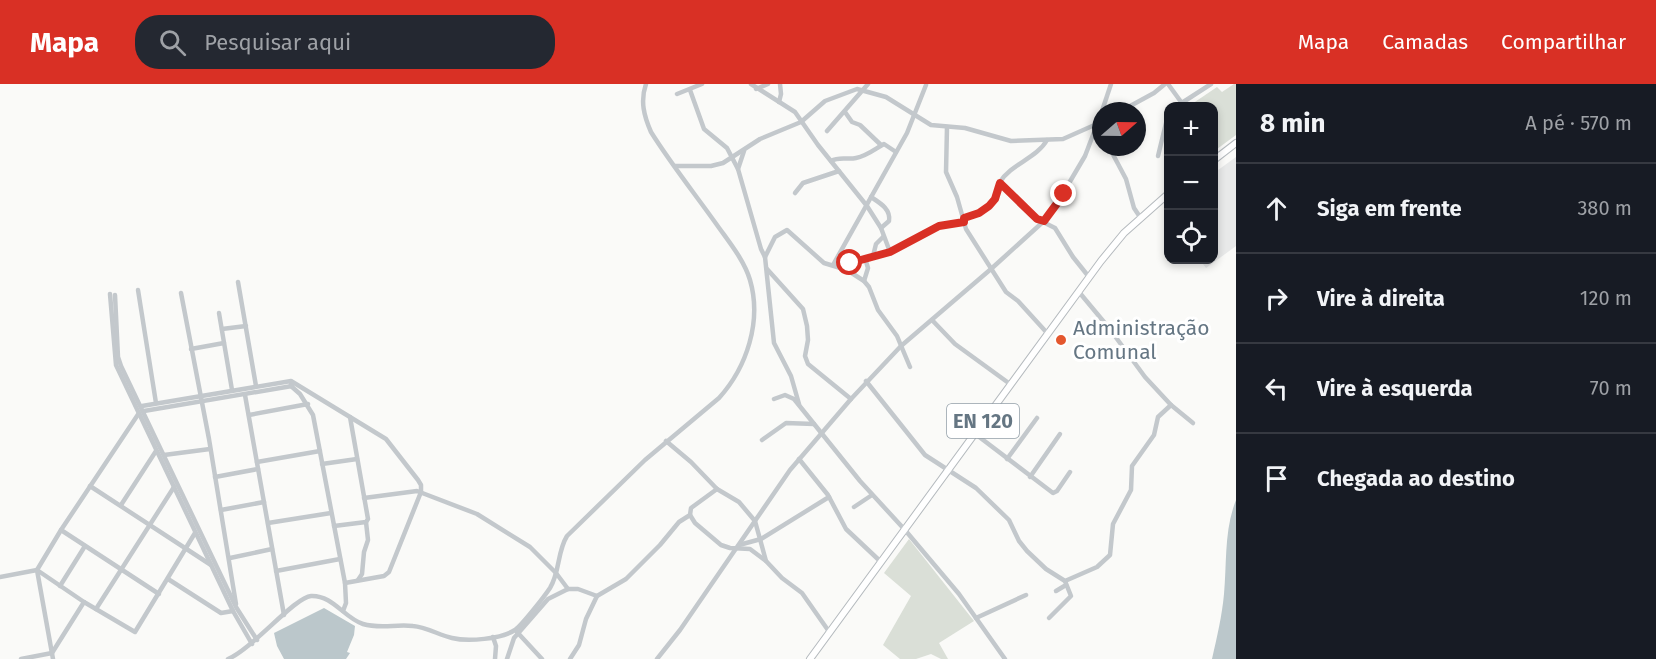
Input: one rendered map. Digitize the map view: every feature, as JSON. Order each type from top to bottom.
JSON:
[{"type":"main road","points":[[1218,156],[1236,143]]},
{"type":"main road","name":"EN 120","points":[[810,659],[1089,277],[1119,238],[1164,197]]},
{"type":"street","points":[[507,659],[517,632],[550,588],[562,545],[567,536],[666,441],[727,390],[747,353],[753,322],[752,293],[745,269],[731,244],[651,132],[642,99],[646,84]]},
{"type":"street","points":[[677,94],[702,84]]},
{"type":"street","points":[[751,84],[795,112],[867,206],[881,228],[890,252]]},
{"type":"street","points":[[756,89],[768,84]]},
{"type":"street","points":[[779,102],[780,84]]},
{"type":"street","points":[[675,165],[711,166],[723,163],[767,135],[801,122],[825,101],[868,84]]},
{"type":"street","points":[[1105,102],[1111,84]]},
{"type":"street","points":[[1138,102],[1167,84],[1179,102]]},
{"type":"street","points":[[1185,102],[1211,84]]},
{"type":"street","points":[[833,265],[896,152],[926,85]]},
{"type":"street","points":[[827,131],[845,112],[858,87]]},
{"type":"street","points":[[858,87],[886,97],[931,124],[965,128],[1011,141],[1068,138],[1092,126]]},
{"type":"street","points":[[690,90],[704,129],[727,148],[738,169],[765,257],[774,343],[791,376],[800,407]]},
{"type":"street","points":[[845,112],[852,122],[860,125],[881,146]]},
{"type":"street","points":[[947,127],[946,172],[971,238],[1006,292],[1018,301],[1048,334]]},
{"type":"street","points":[[1158,156],[1164,131]]},
{"type":"street","points":[[657,659],[680,630],[799,459],[866,381],[901,346],[1044,221],[1075,175],[1092,138]]},
{"type":"street","points":[[847,270],[850,263],[873,256],[882,256],[935,227],[964,220],[979,213],[995,199],[1001,180],[1014,167],[1041,148],[1047,140]]},
{"type":"street","points":[[831,161],[863,156],[884,144],[896,152]]},
{"type":"street","points":[[738,169],[745,149]]},
{"type":"street","points":[[1114,156],[1126,179],[1134,208],[1140,217]]},
{"type":"street","points":[[795,192],[803,183],[839,171]]},
{"type":"street","points":[[1000,183],[1037,219],[1055,228],[1070,253],[1089,277]]},
{"type":"street","points":[[871,196],[889,213],[890,221],[881,228]]},
{"type":"street","points":[[765,257],[775,237],[787,230],[824,263],[847,270],[864,280],[878,309],[896,333],[910,367]]},
{"type":"street","points":[[873,256],[876,244],[884,237]]},
{"type":"street","points":[[864,280],[868,268],[866,258]]},
{"type":"street","points":[[766,269],[803,309],[807,326],[808,364],[851,399]]},
{"type":"street","points":[[238,282],[256,386]]},
{"type":"street","points":[[138,291],[156,403]]},
{"type":"street","points":[[1079,292],[1110,328],[1133,363],[1171,405],[1193,423]]},
{"type":"street","points":[[181,293],[230,558],[235,609]]},
{"type":"street","points":[[113,295],[114,358],[164,455],[235,609]]},
{"type":"street","points":[[219,313],[232,390]]},
{"type":"street","points":[[932,320],[955,344],[1010,384]]},
{"type":"street","points":[[222,329],[246,326]]},
{"type":"street","points":[[191,349],[224,343]]},
{"type":"street","points":[[866,381],[916,445],[934,462],[949,468],[975,488],[1011,523],[1019,541],[1038,562],[1066,583],[1071,596],[1049,618]]},
{"type":"street","points":[[141,410],[200,399],[232,390],[293,384],[390,442],[418,480],[421,492],[389,572],[384,576],[345,583]]},
{"type":"street","points":[[53,656],[37,570],[141,410],[156,403],[245,395],[293,384]]},
{"type":"street","points":[[293,384],[314,415],[345,583],[346,603],[343,611]]},
{"type":"street","points":[[245,395],[284,615]]},
{"type":"street","points":[[774,399],[785,395],[800,407],[872,495],[959,594],[1005,659]]},
{"type":"street","points":[[249,415],[308,404]]},
{"type":"street","points":[[1056,591],[1066,583],[1097,567],[1110,555],[1113,524],[1132,486],[1132,466],[1155,433],[1158,417],[1171,405]]},
{"type":"street","points":[[141,410],[156,451],[195,533],[254,642]]},
{"type":"street","points":[[350,417],[368,519],[366,522],[368,540],[364,552],[362,574],[358,581]]},
{"type":"street","points":[[1007,459],[1037,418]]},
{"type":"street","points":[[762,440],[786,423],[814,424]]},
{"type":"street","points":[[974,433],[1053,493],[1059,489],[1070,472]]},
{"type":"street","points":[[1030,477],[1060,434]]},
{"type":"street","points":[[666,441],[691,462],[717,489],[739,502],[755,521],[766,561]]},
{"type":"street","points":[[164,455],[210,449]]},
{"type":"street","points":[[121,505],[156,451]]},
{"type":"street","points":[[257,462],[320,451]]},
{"type":"street","points":[[322,464],[357,459]]},
{"type":"street","points":[[799,459],[829,496],[846,529],[881,562]]},
{"type":"street","points":[[216,477],[258,469]]},
{"type":"street","points":[[90,486],[211,565]]},
{"type":"street","points":[[96,609],[174,487]]},
{"type":"street","points":[[717,489],[691,508],[690,515],[695,524],[721,545],[750,549],[766,561],[782,578],[799,591],[830,633]]},
{"type":"street","points":[[364,498],[417,490],[477,514],[530,547],[556,573],[568,589]]},
{"type":"street","points":[[854,507],[872,495]]},
{"type":"street","points":[[737,547],[761,539],[829,496]]},
{"type":"street","points":[[221,510],[264,502]]},
{"type":"street","points":[[268,523],[332,513]]},
{"type":"street","points":[[570,659],[579,645],[586,619],[597,596],[626,579],[679,522],[690,515]]},
{"type":"street","points":[[334,526],[366,522]]},
{"type":"street","points":[[61,530],[159,594]]},
{"type":"street","points":[[0,578],[37,570],[84,602],[135,632],[195,533]]},
{"type":"street","points":[[60,586],[86,546]]},
{"type":"street","points":[[230,558],[272,549]]},
{"type":"street","points":[[276,571],[340,560]]},
{"type":"street","points":[[168,579],[220,613],[235,609]]},
{"type":"street","points":[[228,659],[254,642],[284,615],[311,596],[324,599],[351,618],[367,625],[414,626],[450,637],[470,640],[517,632],[549,599],[568,589],[578,589],[597,596]]},
{"type":"street","points":[[976,618],[1026,595]]},
{"type":"street","points":[[53,656],[84,602]]},
{"type":"street","points":[[517,632],[542,659]]},
{"type":"street","points":[[493,637],[496,646],[495,659]]},
{"type":"street","points":[[21,659],[53,656]]},
{"type":"shaded area","points":[[1236,84],[1236,135],[1218,148],[1218,102],[1195,102],[1217,87],[1222,92]]},
{"type":"shaded area","points":[[1236,157],[1236,246],[1218,259],[1218,210],[1218,170]]},
{"type":"shaded area","points":[[1236,500],[1236,659],[1212,659],[1223,602],[1229,523]]},
{"type":"shaded area","points":[[909,539],[974,621],[939,643],[948,659],[941,659],[931,654],[916,659],[900,659],[883,645],[911,596],[884,573]]},
{"type":"shaded area","points":[[324,608],[355,626],[347,652],[350,653],[346,659],[284,659],[277,646],[274,633]]},
{"type":"place","name":"Administração Comunal","points":[[1061,340]]},
{"type":"route","points":[[850,263],[873,256],[882,256],[935,227],[964,222],[964,218],[979,213],[994,201],[1000,183],[1037,219],[1044,221],[1064,194]]}]
